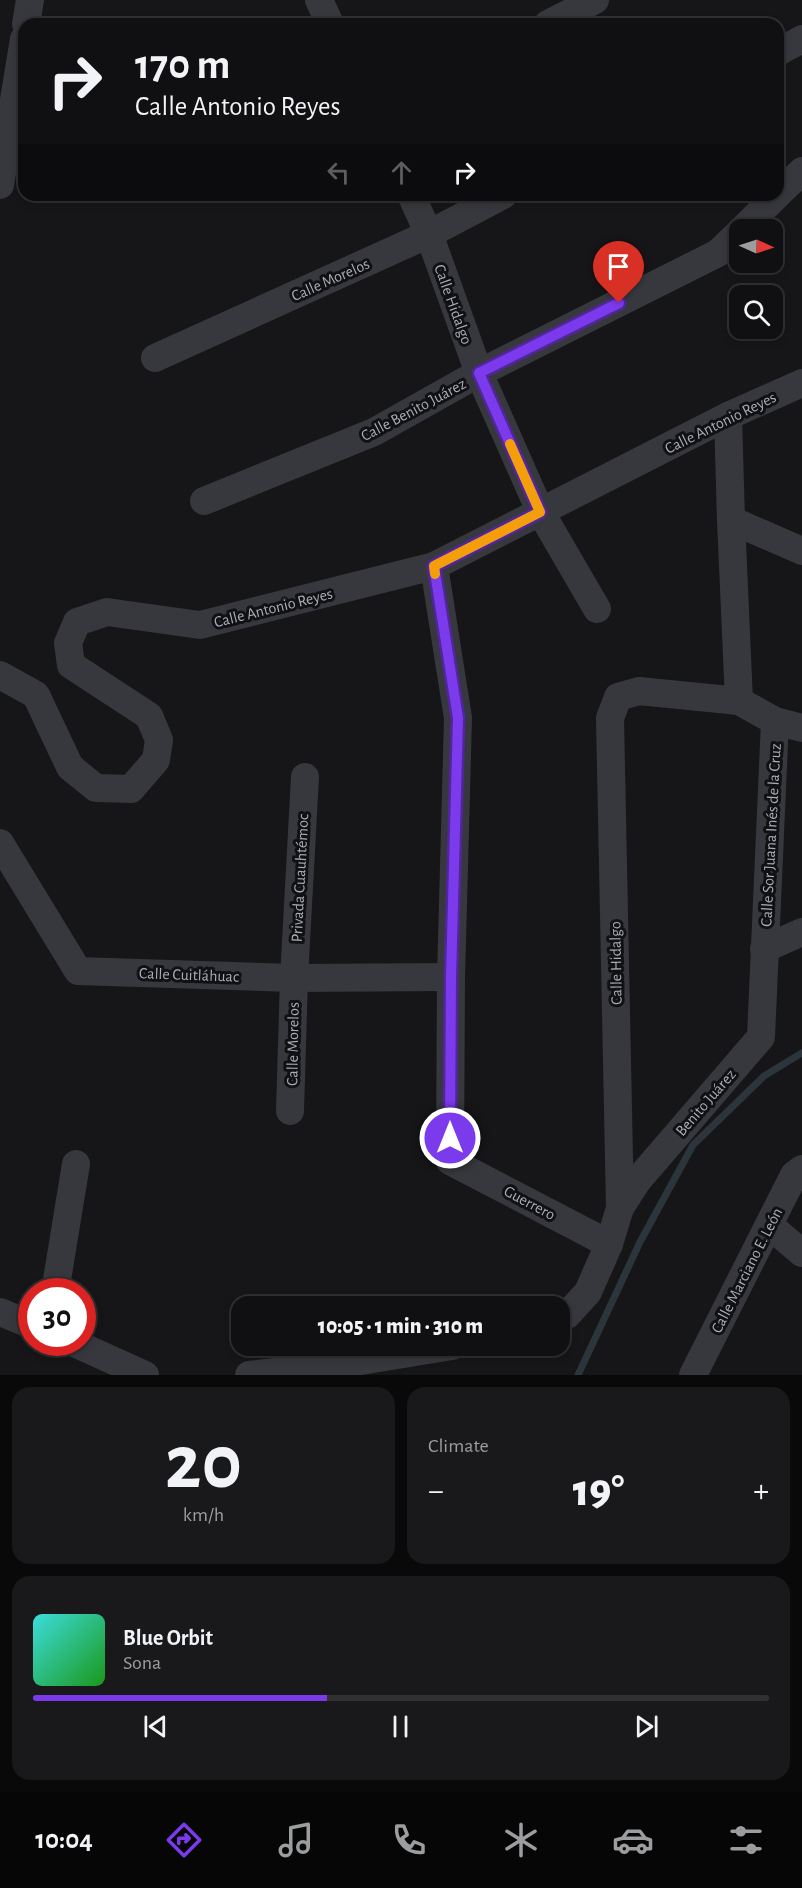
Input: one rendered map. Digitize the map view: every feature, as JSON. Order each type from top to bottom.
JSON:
[{"type":"street","points":[[27,18],[30,0]]},
{"type":"street","points":[[319,0],[327,18]]},
{"type":"street","points":[[560,18],[595,0]]},
{"type":"street","points":[[784,49],[802,39]]},
{"type":"street","points":[[0,185],[18,76]]},
{"type":"street","name":"Calle Benito Juárez","points":[[784,188],[802,171]]},
{"type":"street","name":"Calle Hidalgo","points":[[414,201],[429,234],[479,373],[540,512],[597,609]]},
{"type":"street","name":"Calle Morelos","points":[[155,358],[429,234],[492,201]]},
{"type":"street","name":"Calle Benito Juárez","points":[[753,219],[771,201]]},
{"type":"street","name":"Calle Benito Juárez","points":[[204,501],[374,432],[479,373],[718,253],[729,242]]},
{"type":"street","name":"Calle Antonio Reyes","points":[[0,675],[36,695],[70,767],[96,788],[131,789],[156,760],[159,740],[149,716],[71,665],[68,642],[77,622],[107,612],[200,625],[434,566],[728,416],[802,383]]},
{"type":"street","points":[[728,416],[740,701],[789,724]]},
{"type":"street","points":[[731,520],[802,551]]},
{"type":"street","points":[[434,566],[458,718],[451,977]]},
{"type":"street","name":"Calle Hidalgo","points":[[620,1208],[610,718],[618,697],[639,691],[740,701]]},
{"type":"street","name":"Calle Sor Juana Inés de la Cruz","points":[[764,949],[789,724]]},
{"type":"street","name":"Privada Cuauhtémoc","points":[[294,978],[305,777]]},
{"type":"street","name":"Calle Cuitláhuac","points":[[0,843],[78,971],[294,978],[451,977]]},
{"type":"street","points":[[764,949],[802,932]]},
{"type":"street","name":"Benito Juárez","points":[[570,1312],[588,1292],[609,1244],[620,1208],[638,1180],[761,1037],[764,949]]},
{"type":"street","name":"Guerrero","points":[[451,977],[450,1161],[609,1244]]},
{"type":"street","name":"Calle Morelos","points":[[290,1111],[294,978]]},
{"type":"street","points":[[57,1278],[76,1164]]},
{"type":"street","name":"Calle Marciano E. León","points":[[693,1375],[794,1175],[802,1169]]},
{"type":"street","points":[[769,1225],[802,1254]]},
{"type":"street","points":[[0,1312],[18,1319]]},
{"type":"street","points":[[96,1353],[146,1375]]},
{"type":"street","points":[[249,1375],[349,1370],[409,1356]]},
{"type":"waterway","points":[[578,1375],[640,1242],[693,1145],[764,1076],[802,1053]]},
{"type":"slow traffic","points":[[435,574],[434,566],[540,512],[510,444]]},
{"type":"route","points":[[450,1138],[451,977],[458,718],[434,566],[540,512],[479,373],[619,303]]}]
